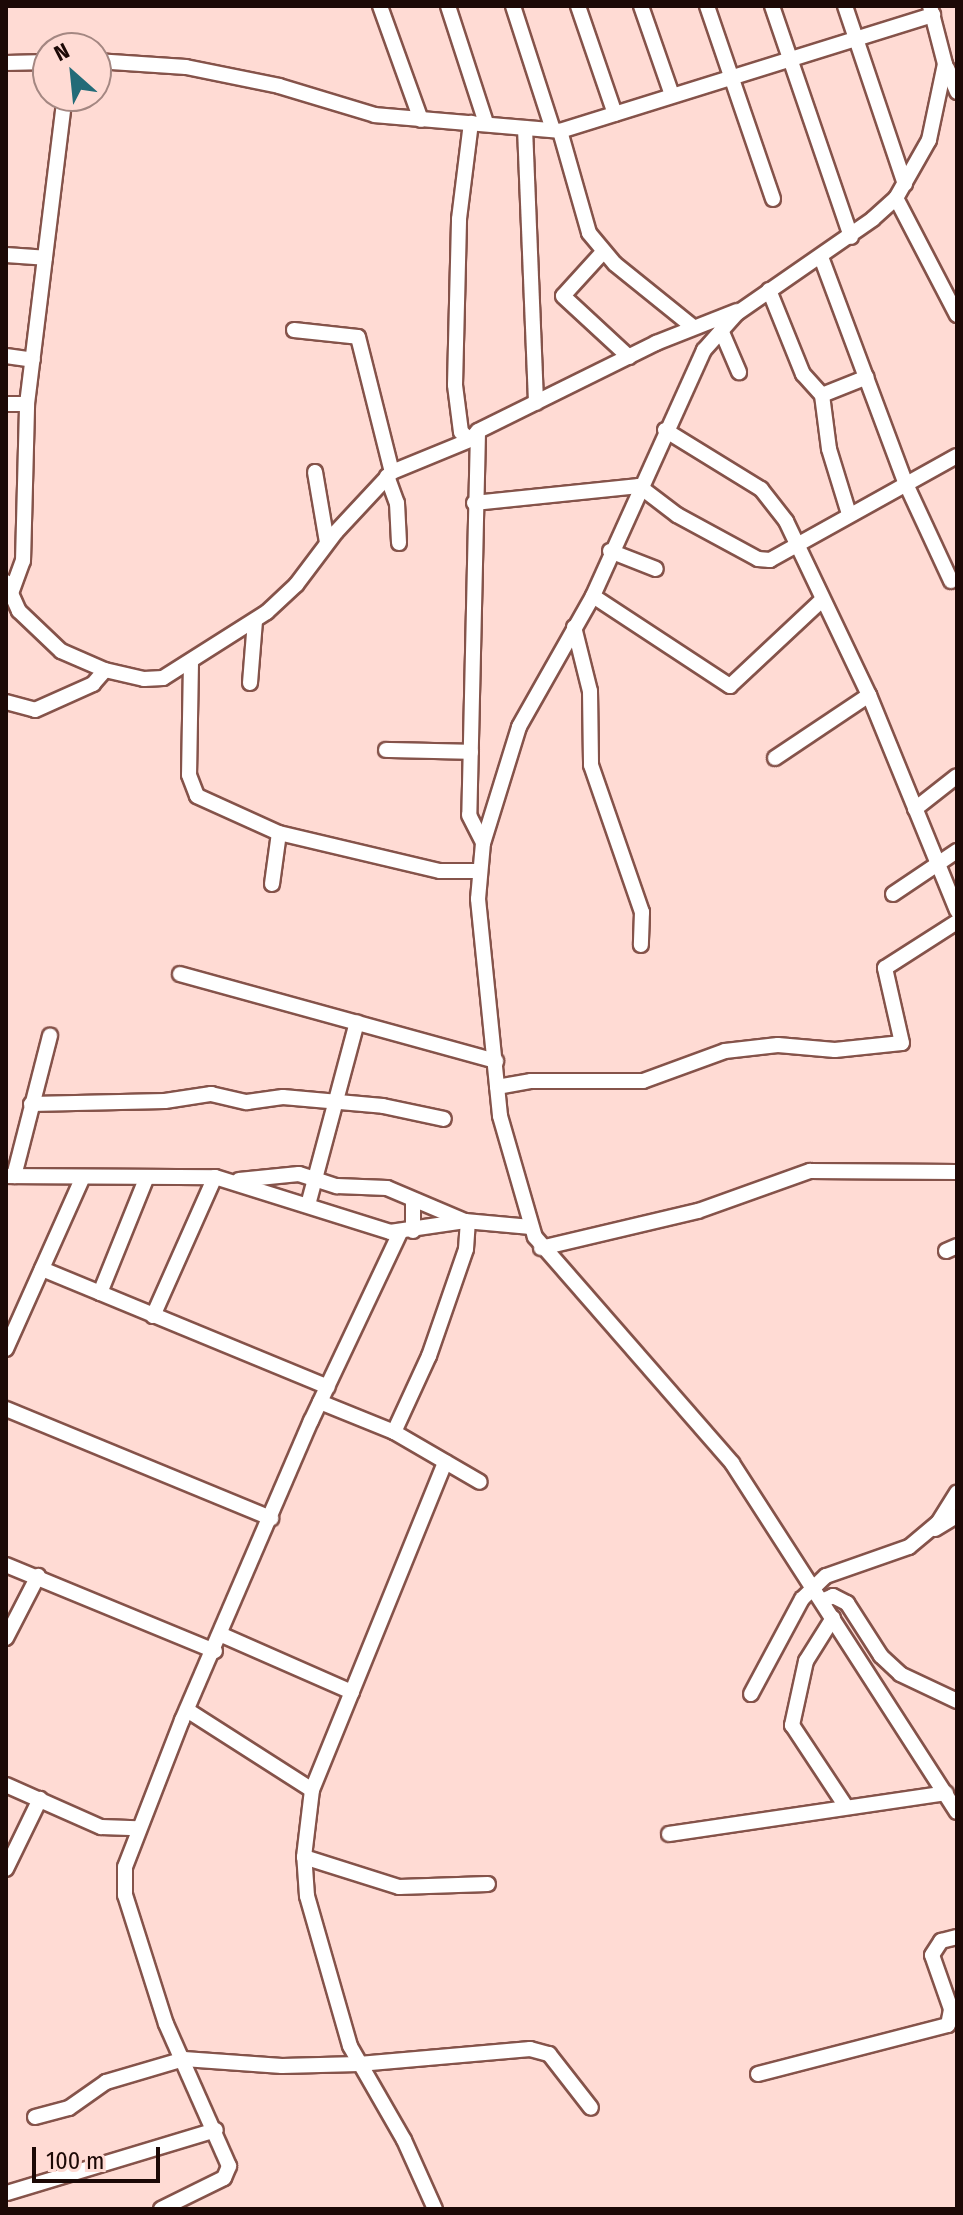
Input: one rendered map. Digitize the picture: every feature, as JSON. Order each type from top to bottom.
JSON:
[{"type":"street","points":[[380,6],[421,120]]},
{"type":"street","points":[[448,6],[486,123]]},
{"type":"street","points":[[513,6],[557,130],[583,219],[603,252],[693,327]]},
{"type":"street","points":[[578,6],[615,114]]},
{"type":"street","points":[[641,6],[672,95]]},
{"type":"street","points":[[707,6],[773,199]]},
{"type":"street","points":[[772,6],[851,237]]},
{"type":"street","points":[[845,6],[905,184]]},
{"type":"street","points":[[112,62],[186,67],[279,86],[348,111],[557,130],[932,11],[945,64],[956,89]]},
{"type":"street","points":[[6,63],[32,62]]},
{"type":"street","points":[[945,64],[932,130],[896,198],[851,237],[769,290],[756,304],[737,313],[721,330],[691,374],[610,551],[593,596],[519,727],[483,843],[478,926],[505,1142],[531,1227],[541,1248],[717,1443],[957,1812]]},
{"type":"street","points":[[9,596],[23,561],[27,404],[63,112]]},
{"type":"street","points":[[471,123],[460,209],[455,385],[461,432],[474,436]]},
{"type":"street","points":[[525,128],[536,403]]},
{"type":"street","points":[[896,198],[957,315]]},
{"type":"street","points":[[603,252],[563,296],[629,357]]},
{"type":"street","points":[[6,255],[45,258]]},
{"type":"street","points":[[821,257],[906,484],[951,581]]},
{"type":"street","points":[[769,290],[803,374],[822,395],[829,449],[849,514]]},
{"type":"street","points":[[6,582],[9,596],[19,611],[61,651],[105,670],[153,680],[191,662],[255,621],[296,585],[327,542],[389,474],[474,436],[693,327],[756,304]]},
{"type":"street","points":[[294,330],[358,337],[397,503],[399,543]]},
{"type":"street","points":[[721,330],[739,372]]},
{"type":"street","points":[[6,356],[33,360]]},
{"type":"street","points":[[822,395],[867,377]]},
{"type":"street","points":[[6,404],[27,404]]},
{"type":"street","points":[[665,430],[761,489],[798,543],[869,695],[957,911]]},
{"type":"street","points":[[474,436],[470,822],[483,843]]},
{"type":"street","points":[[474,503],[639,486],[677,515],[758,559],[776,559],[798,543],[957,456]]},
{"type":"street","points":[[315,472],[327,542]]},
{"type":"street","points":[[610,551],[656,569]]},
{"type":"street","points":[[593,596],[730,686],[822,600]]},
{"type":"street","points":[[250,683],[255,621]]},
{"type":"street","points":[[574,627],[590,691],[591,765],[642,912],[641,945]]},
{"type":"street","points":[[191,662],[187,720],[192,788],[206,802],[279,833],[440,871],[480,871]]},
{"type":"street","points":[[6,702],[35,710],[93,684],[105,670]]},
{"type":"street","points":[[775,758],[869,695]]},
{"type":"street","points":[[386,750],[471,752]]},
{"type":"street","points":[[915,809],[957,776]]},
{"type":"street","points":[[272,884],[279,833]]},
{"type":"street","points":[[893,894],[957,851]]},
{"type":"street","points":[[497,1087],[531,1081],[643,1081],[725,1051],[778,1045],[835,1050],[902,1043],[885,968],[957,922]]},
{"type":"street","points":[[180,974],[496,1061]]},
{"type":"street","points":[[308,1205],[317,1182],[333,1101],[357,1022]]},
{"type":"street","points":[[50,1036],[10,1176],[82,1179],[215,1177],[308,1205],[350,1224],[407,1232],[466,1222],[531,1227]]},
{"type":"street","points":[[31,1104],[165,1101],[211,1094],[247,1102],[283,1097],[333,1101],[444,1119]]},
{"type":"street","points":[[541,1248],[698,1211],[810,1171],[957,1172]]},
{"type":"street","points":[[234,1181],[299,1174],[317,1182],[387,1188],[466,1222]]},
{"type":"street","points":[[153,1316],[215,1177]]},
{"type":"street","points":[[6,1349],[82,1179]]},
{"type":"street","points":[[100,1293],[146,1179]]},
{"type":"street","points":[[161,2209],[228,2173],[216,2130],[166,2024],[125,1895],[125,1867],[137,1828],[320,1402],[407,1232],[413,1200]]},
{"type":"street","points":[[394,1432],[429,1356],[466,1249],[466,1222]]},
{"type":"street","points":[[42,1269],[328,1387]]},
{"type":"street","points":[[320,1402],[394,1432],[480,1482]]},
{"type":"street","points":[[6,1409],[271,1518]]},
{"type":"street","points":[[435,2209],[404,2140],[359,2064],[310,1909],[304,1857],[312,1790],[445,1462]]},
{"type":"street","points":[[931,1530],[957,1493]]},
{"type":"street","points":[[751,1694],[788,1622],[847,1567],[890,1558],[957,1516]]},
{"type":"street","points":[[6,1565],[215,1651]]},
{"type":"street","points":[[6,1638],[38,1576]]},
{"type":"street","points":[[818,1595],[833,1596],[847,1603],[881,1656],[900,1674],[957,1701]]},
{"type":"street","points":[[833,1618],[806,1661],[792,1725],[845,1805]]},
{"type":"street","points":[[222,1635],[352,1692]]},
{"type":"street","points":[[187,1710],[312,1790]]},
{"type":"street","points":[[6,1785],[101,1827],[137,1828]]},
{"type":"street","points":[[669,1834],[845,1805],[946,1793]]},
{"type":"street","points":[[6,1869],[40,1799]]},
{"type":"street","points":[[304,1857],[399,1887],[488,1884]]},
{"type":"street","points":[[758,2074],[948,2025],[951,2009],[932,1955],[941,1941],[957,1937]]},
{"type":"street","points":[[35,2117],[69,2108],[106,2082],[184,2059],[282,2066],[359,2064],[538,2049],[555,2061],[591,2108]]},
{"type":"street","points":[[7,2193],[216,2130]]}]
